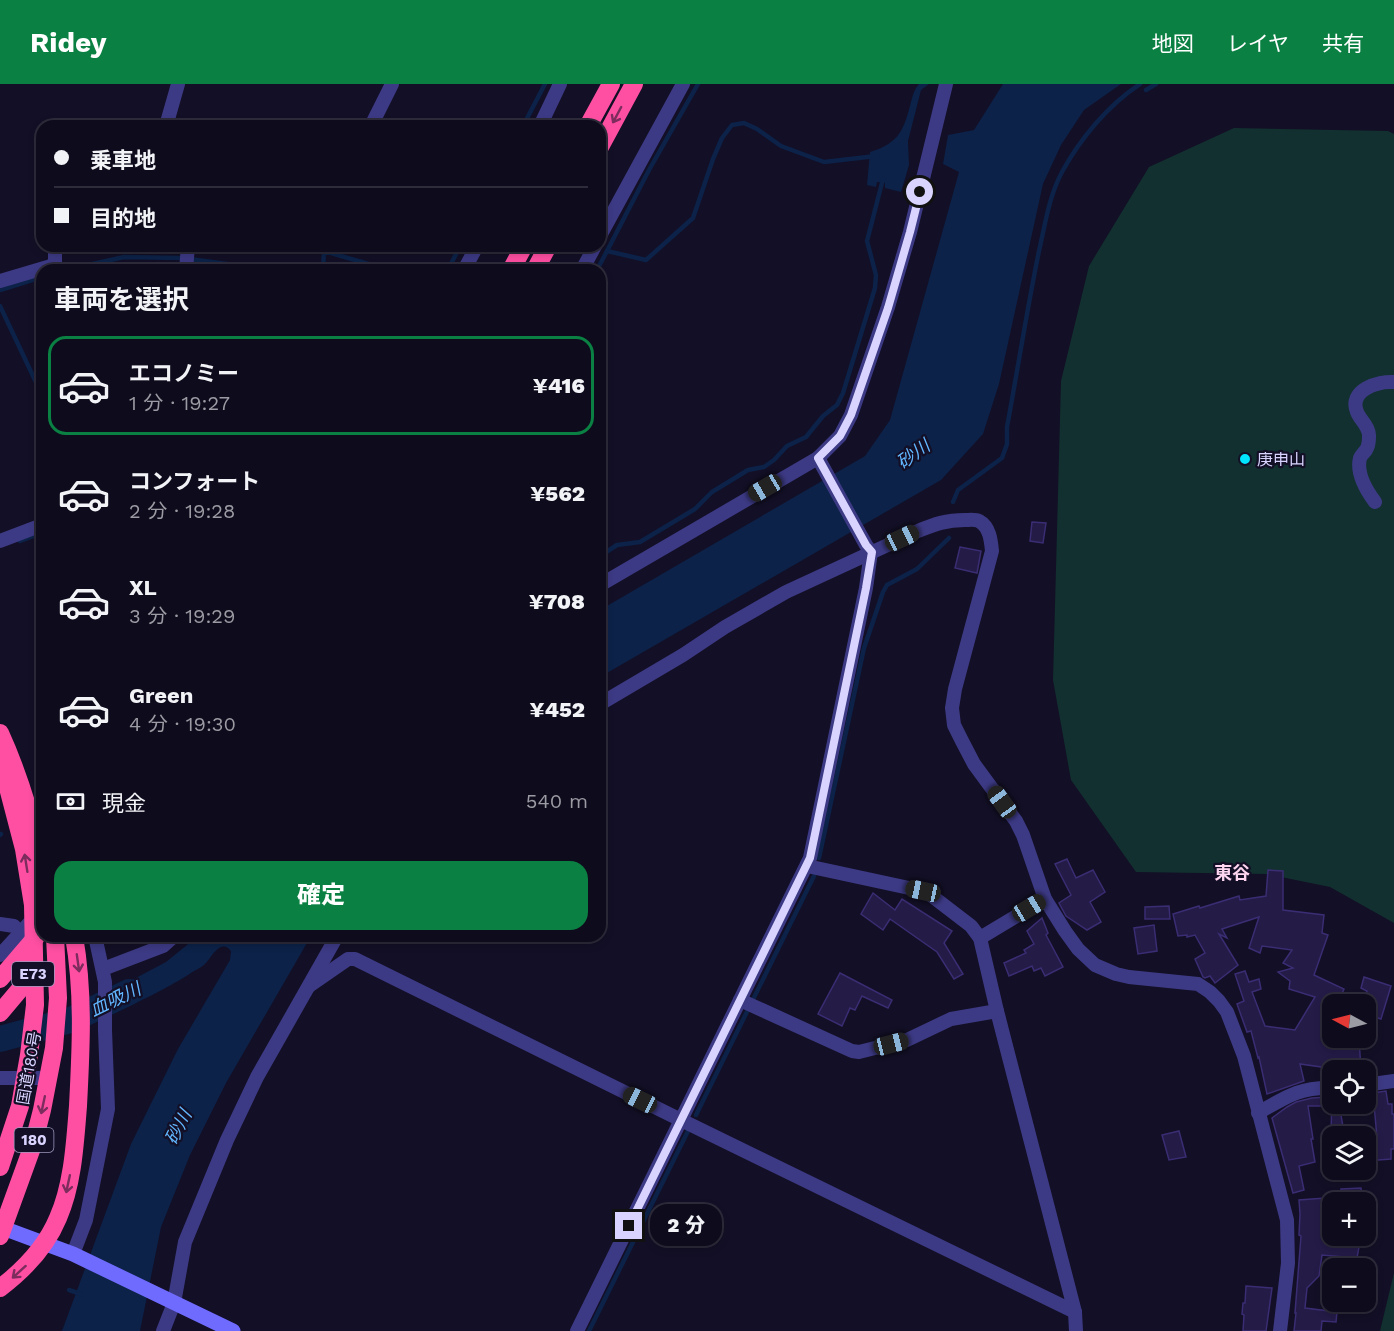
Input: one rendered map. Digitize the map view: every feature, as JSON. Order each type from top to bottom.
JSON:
[{"type":"highway","points":[[591,120],[611,84]]},
{"type":"highway","points":[[606,136],[634,84]]},
{"type":"highway","points":[[0,731],[17,760],[36,809]]},
{"type":"highway","points":[[0,731],[12,758],[36,837]]},
{"type":"highway","name":"国道180号","points":[[0,758],[24,849],[36,917]]},
{"type":"highway","name":"E73","points":[[0,979],[36,928]]},
{"type":"highway","name":"国道180号","points":[[0,1167],[20,1106],[26,1078],[35,1005],[37,942]]},
{"type":"highway","name":"国道180号","points":[[1,1230],[33,1145],[54,1048],[58,998],[55,942]]},
{"type":"highway","name":"E73","points":[[0,1013],[60,942]]},
{"type":"highway","points":[[0,1288],[27,1266],[45,1243],[64,1202],[72,1163],[76,1126],[81,1042],[81,989],[75,942]]},
{"type":"street","points":[[168,120],[178,84]]},
{"type":"street","points":[[374,120],[392,84]]},
{"type":"street","points":[[543,120],[560,84]]},
{"type":"street","points":[[606,224],[683,84]]},
{"type":"street","points":[[606,582],[820,462],[840,436],[851,415],[888,308],[910,232],[946,84]]},
{"type":"street","points":[[0,281],[36,270]]},
{"type":"street","points":[[1375,502],[1365,488],[1361,473],[1360,457],[1366,450],[1370,439],[1369,431],[1356,409],[1357,399],[1363,390],[1372,384],[1384,381],[1394,382]]},
{"type":"street","points":[[577,1331],[681,1120],[747,1003],[810,858],[863,599],[869,549],[820,462]]},
{"type":"street","points":[[606,700],[725,627],[869,549],[950,520],[980,522],[989,534],[992,551],[955,689],[952,708],[954,725],[974,764],[1016,820],[1045,899],[1077,949],[1095,965],[1116,974],[1198,984],[1210,992],[1227,1012],[1244,1056],[1287,1220],[1288,1263],[1280,1331]]},
{"type":"street","points":[[0,541],[36,527]]},
{"type":"street","points":[[807,866],[928,893],[971,926],[980,938],[1075,1312],[1077,1331]]},
{"type":"street","points":[[980,938],[1045,899]]},
{"type":"street","points":[[0,955],[36,927]]},
{"type":"street","points":[[75,1255],[86,1220],[108,1109],[104,976],[96,942]]},
{"type":"street","points":[[104,976],[167,942]]},
{"type":"street","points":[[163,1331],[185,1242],[211,1177],[257,1077],[334,942]]},
{"type":"street","points":[[309,986],[348,959],[355,959],[1075,1312]]},
{"type":"street","points":[[747,1003],[852,1051],[859,1052],[907,1040],[951,1019],[997,1011]]},
{"type":"street","points":[[0,1078],[48,1078]]},
{"type":"street","points":[[1376,1083],[1394,1081]]},
{"type":"street","points":[[1258,1113],[1292,1093],[1322,1087]]},
{"type":"street","points":[[1,1230],[75,1255],[233,1331]]},
{"type":"green space","points":[[1234,128],[1388,131],[1394,134],[1394,923],[1330,887],[1266,874],[1136,872],[1071,780],[1053,680],[1061,381],[1089,266],[1149,167]]},
{"type":"green space","points":[[1394,1273],[1394,1331],[1380,1331]]},
{"type":"water","points":[[919,84],[929,84],[921,90],[908,141],[909,165],[901,192],[885,188],[885,183],[877,182],[876,187],[867,185],[870,152],[888,144],[899,134]]},
{"type":"water","name":"砂川","points":[[1003,84],[1121,84],[1084,110],[1061,145],[1043,184],[999,384],[983,434],[941,480],[606,674],[606,607],[865,456],[890,420],[959,172],[943,164],[948,135],[974,130]]},
{"type":"water","name":"砂川","points":[[191,942],[308,942],[226,1083],[190,1155],[161,1227],[140,1331],[62,1331],[131,1144],[178,1049],[230,960],[231,951],[223,946],[219,948],[200,968],[113,1014],[113,990],[166,962]]},
{"type":"building","points":[[1032,522],[1046,523],[1043,543],[1030,541]]},
{"type":"building","points":[[960,547],[981,551],[977,573],[955,568]]},
{"type":"building","points":[[1067,859],[1076,878],[1093,870],[1105,892],[1090,902],[1101,922],[1087,930],[1066,916],[1059,903],[1071,895],[1055,864]]},
{"type":"building","points":[[1268,870],[1283,871],[1283,910],[1324,915],[1322,933],[1328,935],[1314,975],[1344,989],[1342,994],[1322,994],[1322,1048],[1360,1048],[1360,1060],[1322,1060],[1322,1067],[1300,1064],[1304,1081],[1267,1094],[1251,1031],[1247,1032],[1237,1004],[1244,1001],[1235,974],[1245,971],[1249,982],[1259,979],[1261,989],[1252,992],[1265,1026],[1295,1030],[1315,997],[1289,989],[1290,981],[1278,972],[1293,968],[1283,963],[1292,950],[1262,946],[1260,953],[1249,948],[1259,917],[1222,929],[1227,938],[1219,934],[1238,965],[1215,983],[1210,976],[1203,977],[1195,959],[1205,953],[1195,935],[1178,936],[1173,914],[1239,896],[1240,900],[1266,896]]},
{"type":"building","points":[[873,893],[895,910],[902,899],[952,931],[944,943],[963,974],[954,979],[937,952],[890,919],[883,930],[861,914]]},
{"type":"building","points":[[1169,906],[1170,919],[1145,919],[1145,907]]},
{"type":"building","points":[[1042,918],[1048,933],[1046,935],[1063,967],[1045,976],[1041,968],[1034,971],[1032,966],[1009,976],[1004,963],[1026,953],[1024,950],[1034,944],[1027,931]]},
{"type":"building","points":[[1154,925],[1157,951],[1138,954],[1134,928]]},
{"type":"building","points":[[840,973],[892,1000],[888,1008],[862,996],[855,1010],[850,1008],[842,1026],[818,1014]]},
{"type":"building","points":[[1364,977],[1391,986],[1381,1019],[1376,1017],[1376,994],[1366,994],[1367,991],[1361,988]]},
{"type":"building","points":[[1386,1091],[1388,1104],[1392,1104],[1394,1149],[1391,1149],[1391,1159],[1376,1160],[1376,1093]]},
{"type":"building","points":[[1322,1097],[1322,1106],[1308,1106],[1315,1162],[1299,1166],[1304,1190],[1293,1193],[1272,1118],[1296,1102]]},
{"type":"building","points":[[1332,1114],[1341,1114],[1343,1126],[1331,1126]]},
{"type":"building","points":[[1179,1131],[1186,1157],[1169,1160],[1162,1135]]},
{"type":"building","points":[[1361,1188],[1362,1192],[1341,1192],[1341,1189]]},
{"type":"building","points":[[1322,1198],[1322,1246],[1359,1246],[1357,1258],[1322,1255],[1319,1276],[1307,1288],[1305,1308],[1322,1310],[1322,1312],[1337,1312],[1336,1322],[1322,1321],[1321,1331],[1294,1331],[1301,1236],[1299,1235],[1299,1200]]},
{"type":"building","points":[[1246,1286],[1272,1288],[1266,1331],[1243,1331],[1244,1315],[1242,1314]]},
{"type":"waterway","points":[[526,120],[545,84]]},
{"type":"waterway","points":[[607,251],[649,170],[698,84]]},
{"type":"waterway","points":[[953,502],[958,490],[1002,458],[1007,444],[1007,427],[1035,273],[1048,211],[1058,181],[1077,147],[1106,112],[1140,84]]},
{"type":"waterway","points":[[1146,90],[1156,84]]},
{"type":"waterway","points":[[600,264],[607,251],[646,260],[693,218],[713,159],[722,138],[732,125],[744,123],[781,146],[824,162],[876,156]]},
{"type":"waterway","points":[[606,552],[617,545],[640,542],[695,509],[712,492],[748,470],[764,467],[787,446],[806,437],[823,416],[837,405],[843,393],[875,288],[876,275],[867,241],[883,179]]},
{"type":"waterway","points":[[323,264],[324,252]]},
{"type":"waterway","points":[[327,252],[368,264]]},
{"type":"waterway","points":[[451,264],[457,252]]},
{"type":"waterway","points":[[93,264],[124,257],[182,258],[227,264]]},
{"type":"waterway","points":[[0,290],[36,279]]},
{"type":"waterway","points":[[0,306],[36,382]]},
{"type":"waterway","points":[[20,541],[36,535]]},
{"type":"waterway","points":[[819,858],[864,648],[883,592],[887,585],[917,569],[949,538]]},
{"type":"waterway","points":[[696,1115],[814,876]]},
{"type":"waterway","name":"血吸川","points":[[0,1039],[71,1020],[129,992]]},
{"type":"waterway","points":[[589,1331],[688,1131]]},
{"type":"waterway","points":[[69,1290],[81,1294]]},
{"type":"place","name":"庚申山","points":[[1245,459]]},
{"type":"district","name":"東谷","points":[[1232,872]]},
{"type":"route","points":[[629,1226],[810,858],[872,552],[818,458],[840,436],[851,415],[888,308],[920,192]]}]
